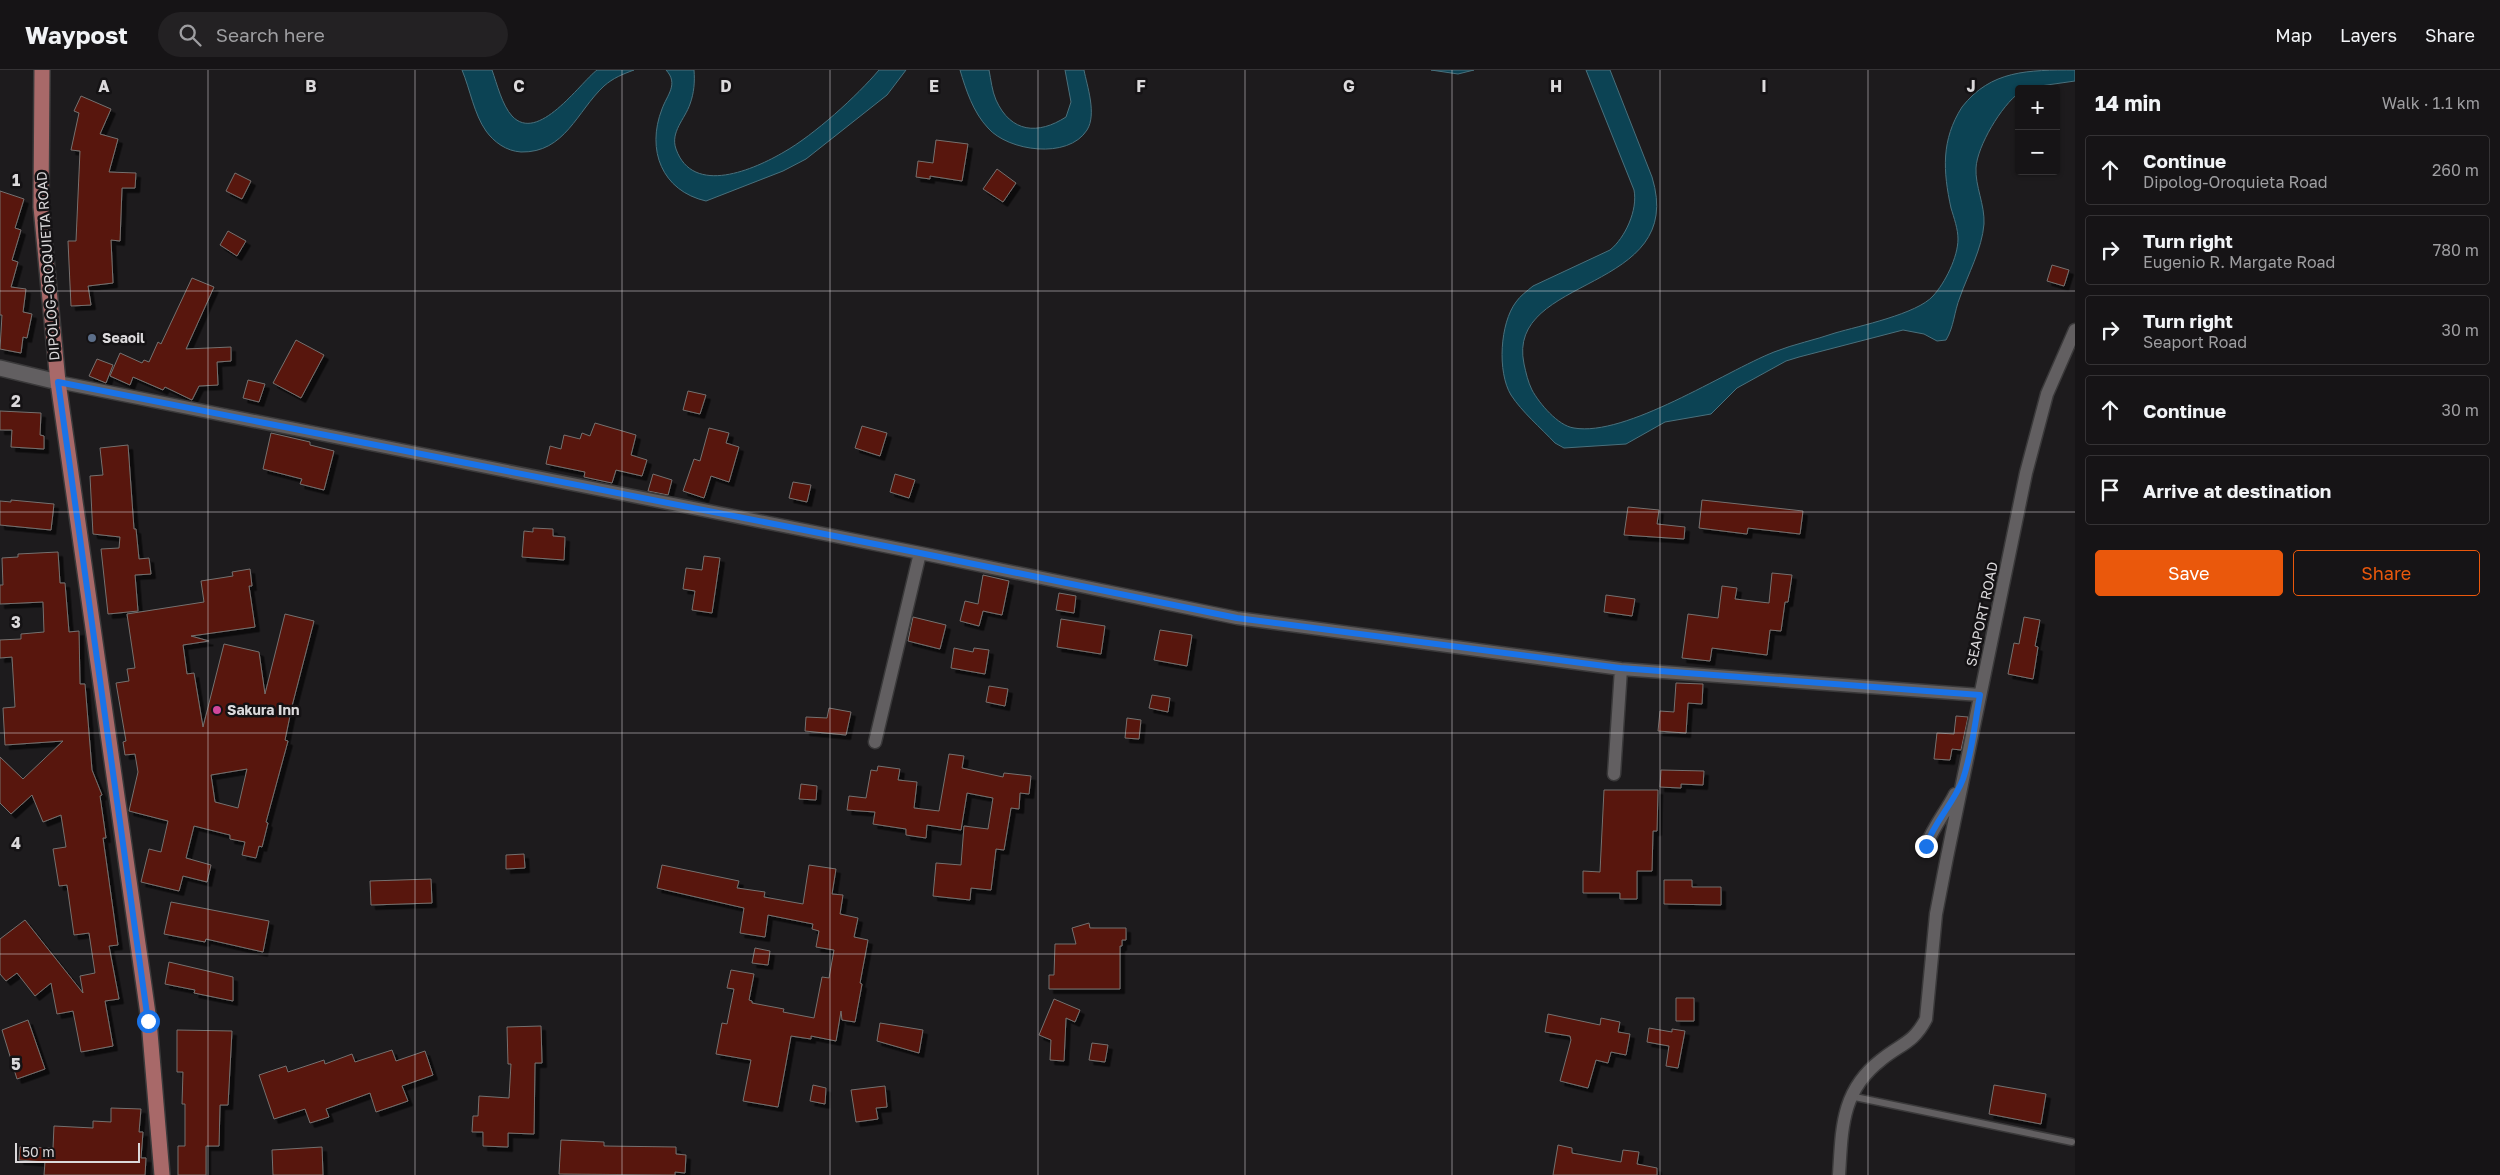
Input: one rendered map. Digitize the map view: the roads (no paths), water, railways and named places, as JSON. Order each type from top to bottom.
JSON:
[{"type":"main road","name":"DIPOLOG-OROQUIETA ROAD","points":[[42,70],[41,207],[58,382],[148,1021],[162,1175]]},
{"type":"street","name":"SEAPORT ROAD","points":[[1839,1175],[1842,1126],[1850,1096],[1861,1077],[1882,1059],[1902,1048],[1918,1035],[1926,1020],[1936,914],[2026,473],[2047,394],[2075,330]]},
{"type":"street","points":[[0,368],[58,382],[920,553],[1237,618],[1620,668],[1980,695]]},
{"type":"street","points":[[875,742],[920,553]]},
{"type":"street","points":[[1614,774],[1620,668]]},
{"type":"street","points":[[1926,846],[1931,832],[1949,807],[1963,778]]},
{"type":"lane","points":[[1850,1096],[2072,1142]]},
{"type":"water","points":[[462,70],[492,70],[508,111],[522,123],[534,123],[557,109],[597,70],[634,70],[604,86],[569,129],[549,146],[521,152],[510,150],[501,145],[486,131],[475,109]]},
{"type":"water","points":[[666,70],[694,70],[694,87],[691,100],[688,110],[676,131],[675,143],[684,164],[696,172],[710,176],[742,171],[772,159],[796,145],[821,125],[847,103],[879,70],[906,70],[887,95],[806,159],[783,171],[706,201],[691,196],[678,188],[662,167],[657,153],[657,124],[672,85],[670,75]]},
{"type":"water","points":[[960,70],[989,70],[995,97],[1002,111],[1017,125],[1026,128],[1036,128],[1056,123],[1066,117],[1071,102],[1065,70],[1084,70],[1091,108],[1090,123],[1087,130],[1078,139],[1066,146],[1053,149],[1023,147],[1009,142],[997,136],[978,115]]},
{"type":"water","points":[[1431,70],[1474,70],[1458,74]]},
{"type":"water","points":[[1586,70],[1610,70],[1652,177],[1656,215],[1645,243],[1622,264],[1566,296],[1541,313],[1526,335],[1524,364],[1532,390],[1539,401],[1556,419],[1574,428],[1595,428],[1620,423],[1675,401],[1774,352],[1887,319],[1925,302],[1938,291],[1956,254],[1957,231],[1951,208],[1945,168],[1950,132],[1962,107],[1973,95],[1998,79],[2026,72],[2075,70],[2075,81],[2047,85],[2015,85],[2015,96],[1991,127],[1977,159],[1976,168],[1984,217],[1983,233],[1946,340],[1937,341],[1924,334],[1903,330],[1799,357],[1786,361],[1737,388],[1711,414],[1665,422],[1626,444],[1564,448],[1555,443],[1526,414],[1511,395],[1502,361],[1506,322],[1516,302],[1533,286],[1610,250],[1616,245],[1632,215],[1635,198],[1634,190]]},
{"type":"place","name":"Seaoil","points":[[92,338]]},
{"type":"place","name":"Sakura Inn","points":[[217,710]]}]
